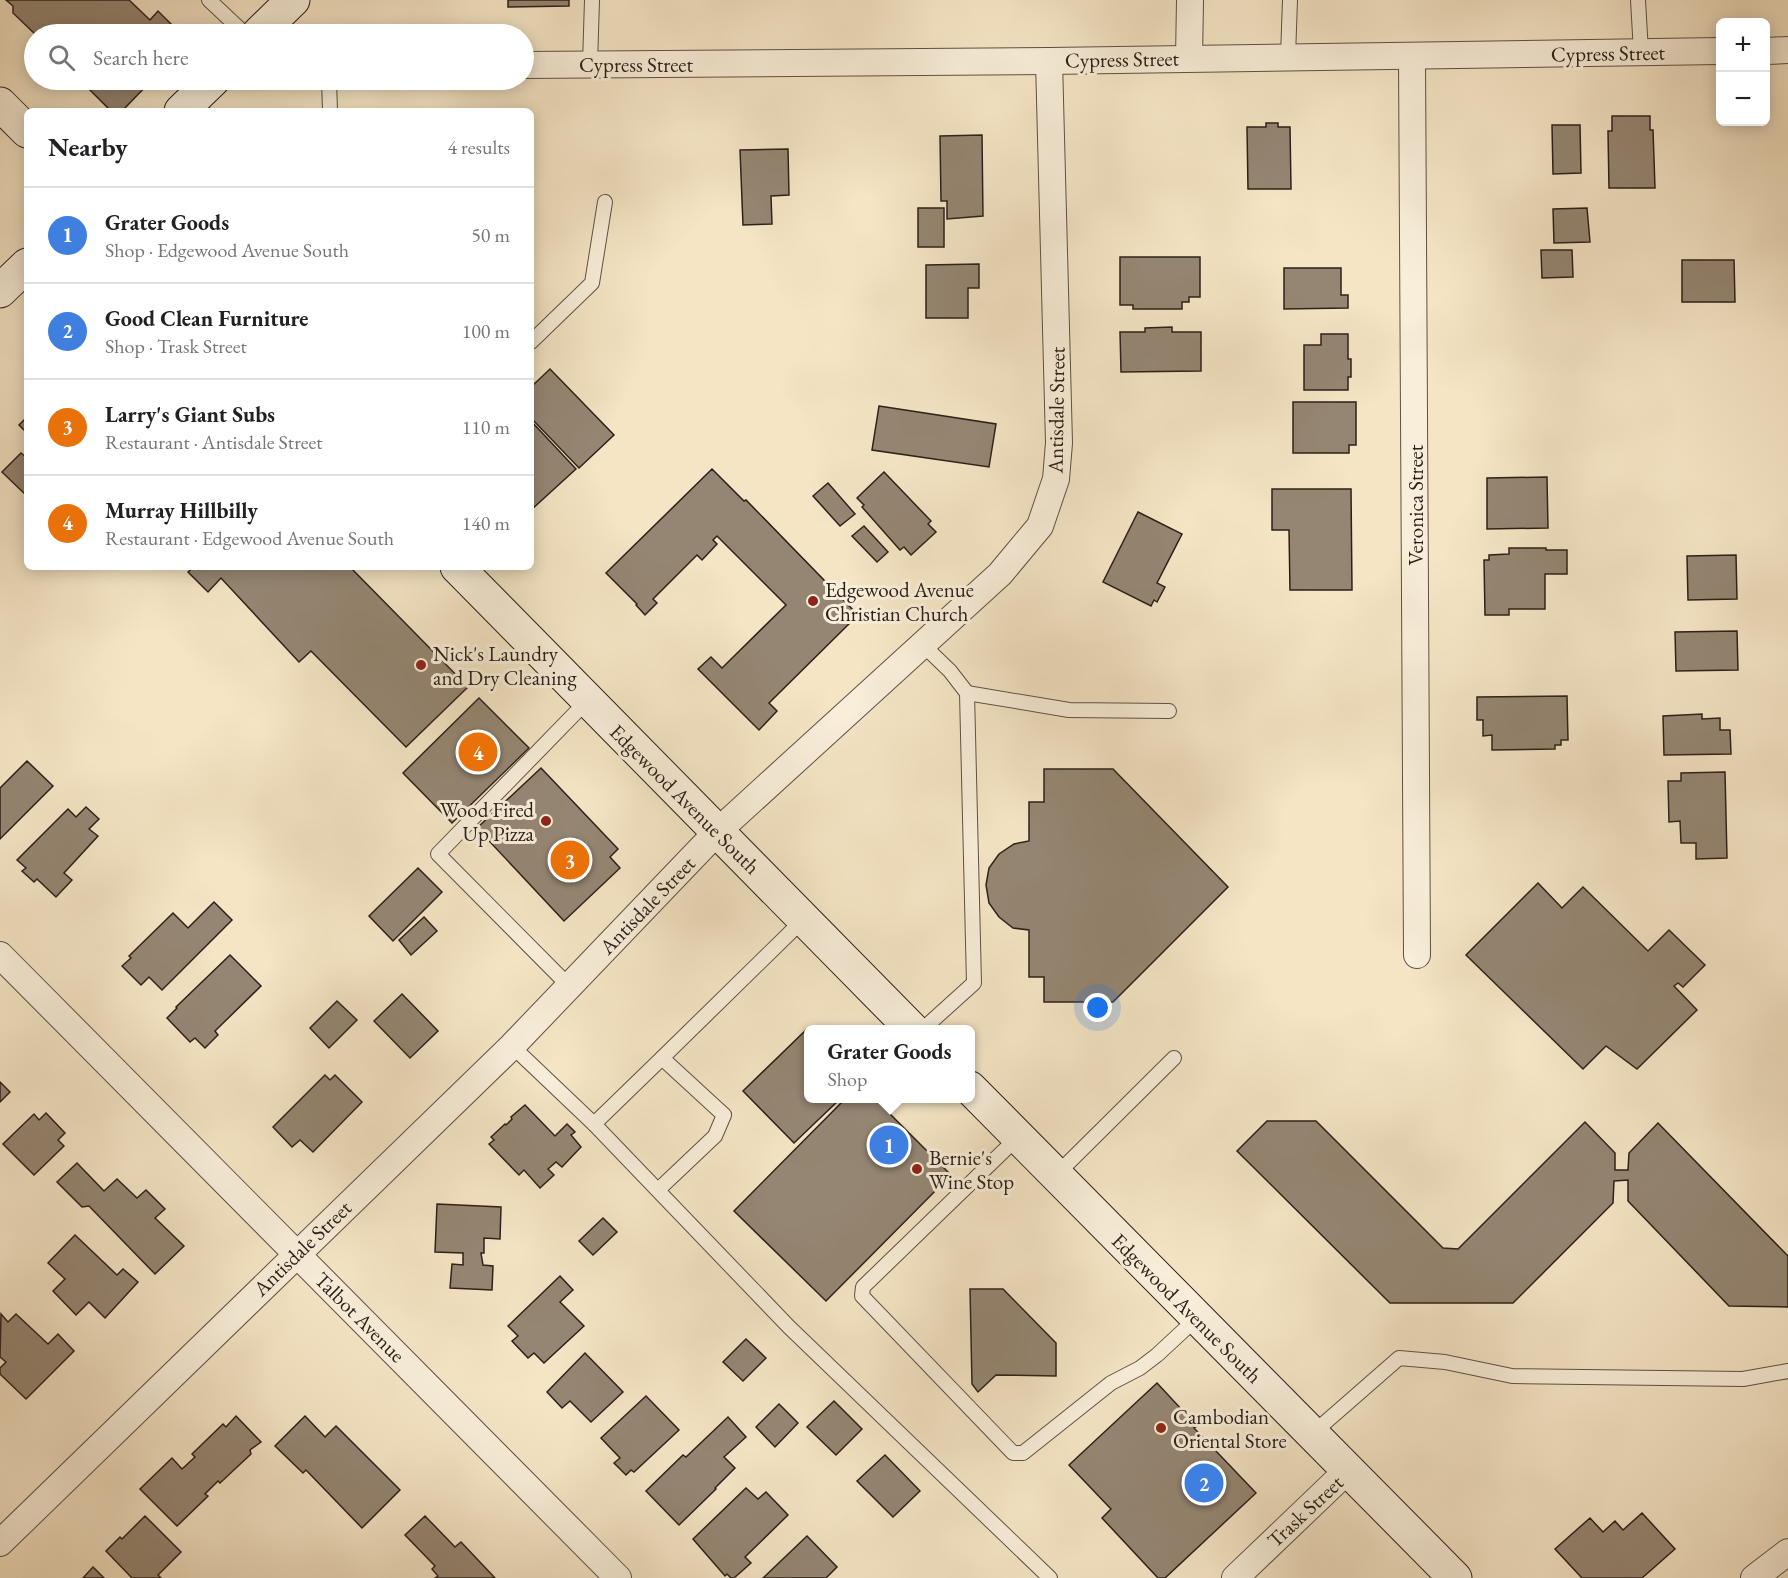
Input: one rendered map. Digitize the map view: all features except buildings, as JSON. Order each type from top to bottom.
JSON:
[{"type":"main road","points":[[268,24],[293,0]]},
{"type":"main road","points":[[187,108],[204,90]]},
{"type":"main road","points":[[0,104],[24,128]]},
{"type":"main road","points":[[0,291],[24,268]]},
{"type":"main road","name":"Edgewood Avenue South","points":[[460,570],[909,1025]]},
{"type":"main road","name":"Edgewood Avenue South","points":[[975,1093],[1455,1578]]},
{"type":"street","points":[[1189,58],[1190,0]]},
{"type":"street","points":[[1770,51],[1788,50]]},
{"type":"street","name":"Cypress Street","points":[[534,65],[1049,61],[1716,51]]},
{"type":"street","name":"Veronica Street","points":[[1412,56],[1417,955]]},
{"type":"street","name":"Antisdale Street","points":[[0,1543],[512,1046],[717,832],[1000,574],[1040,526],[1056,479],[1059,443],[1049,61]]},
{"type":"street","name":"Talbot Avenue","points":[[0,955],[618,1578]]},
{"type":"street","name":"Trask Street","points":[[1235,1578],[1348,1470]]},
{"type":"street","points":[[1754,1578],[1788,1552]]},
{"type":"lane","points":[[209,0],[234,24]]},
{"type":"lane","points":[[590,64],[592,0]]},
{"type":"lane","points":[[1288,57],[1290,0]]},
{"type":"lane","points":[[1638,0],[1641,52]]},
{"type":"lane","points":[[329,90],[330,108]]},
{"type":"lane","points":[[534,339],[591,283],[605,202]]},
{"type":"lane","points":[[922,644],[950,671],[967,693],[974,983],[927,1025]]},
{"type":"lane","points":[[967,693],[1069,710],[1169,711]]},
{"type":"lane","points":[[569,986],[438,854],[588,700]]},
{"type":"lane","points":[[594,1125],[804,919]]},
{"type":"lane","points":[[512,1046],[594,1125],[789,1327],[1050,1578]]},
{"type":"lane","points":[[658,1190],[715,1136],[724,1115],[662,1058]]},
{"type":"lane","points":[[1056,1175],[1174,1058]]},
{"type":"lane","points":[[1018,1137],[863,1287],[862,1296],[1013,1453],[1023,1453],[1111,1383],[1145,1365],[1197,1318]]},
{"type":"lane","points":[[1312,1434],[1399,1358],[1445,1362],[1512,1376],[1743,1379],[1788,1371]]},
{"type":"place","name":"Edgewood Avenue Christian Church","points":[[813,601]]},
{"type":"place","name":"Nick's Laundry and Dry Cleaning","points":[[421,665]]},
{"type":"place","name":"Murray Hillbilly","points":[[478,752]]},
{"type":"place","name":"Wood Fired Up Pizza","points":[[546,821]]},
{"type":"place","name":"Larry's Giant Subs","points":[[570,860]]},
{"type":"place","name":"Grater Goods","points":[[889,1145]]},
{"type":"place","name":"Bernie's Wine Stop","points":[[917,1169]]},
{"type":"place","name":"Cambodian Oriental Store","points":[[1161,1428]]},
{"type":"place","name":"Good Clean Furniture","points":[[1204,1483]]}]
